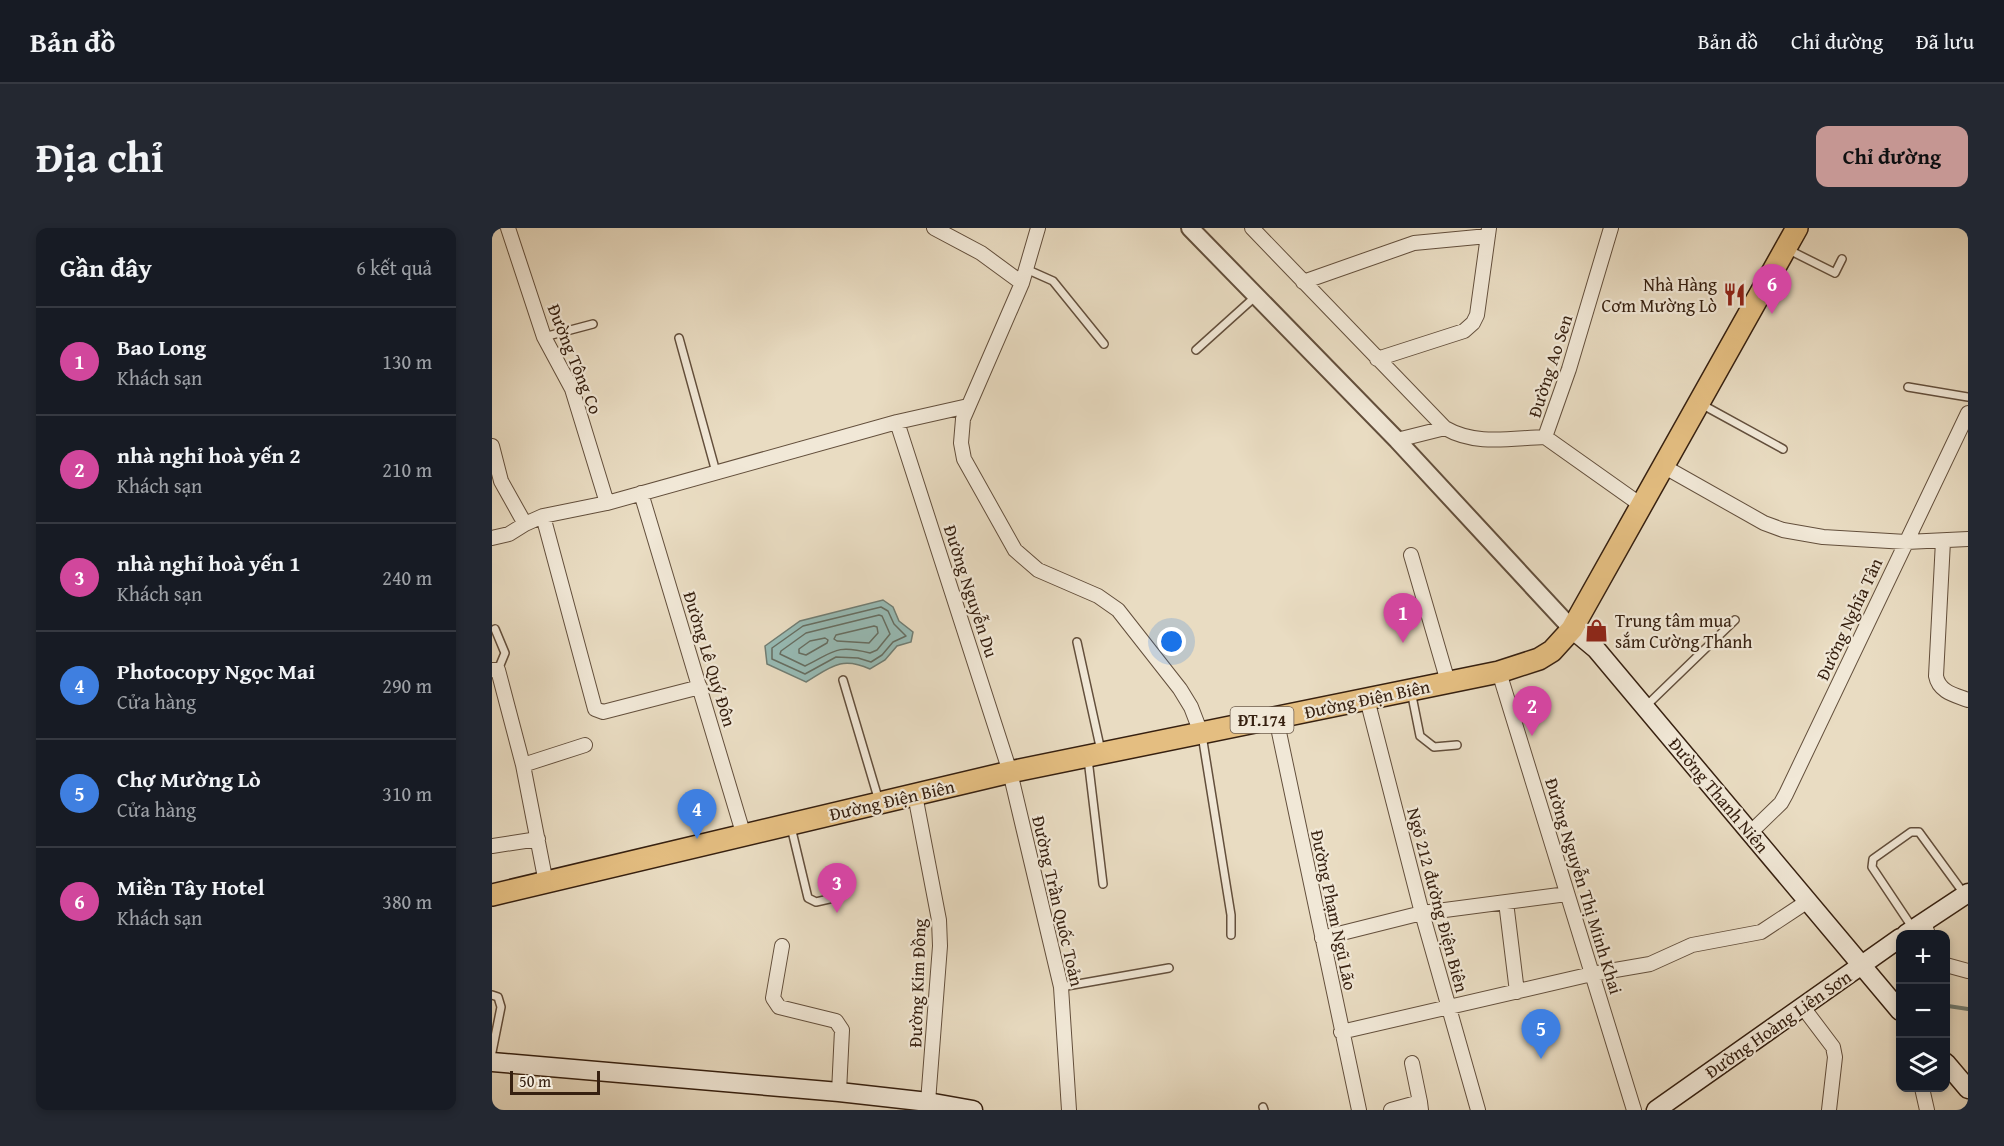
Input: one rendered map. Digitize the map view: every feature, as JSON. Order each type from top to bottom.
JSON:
[{"type":"main road","name":"Đường Điện Biên","points":[[492,895],[1010,772],[1498,672],[1539,659],[1552,651],[1572,629],[1797,228]]},
{"type":"main road","name":"Đường Thanh Niên","points":[[1572,629],[1596,649],[1896,1006]]},
{"type":"main road","name":"Đường Hoàng Liên Sơn","points":[[1918,930],[1966,894]]},
{"type":"main road","name":"Đường Hoàng Liên Sơn","points":[[1656,1110],[1861,965],[1896,944]]},
{"type":"main road","points":[[492,1062],[839,1092],[883,1104],[928,1102],[973,1110]]},
{"type":"main road","points":[[1950,1069],[1968,1089]]},
{"type":"street","name":"Đường Tông Co","points":[[508,228],[544,337],[572,388],[607,503]]},
{"type":"street","points":[[934,228],[981,253],[1022,283]]},
{"type":"street","points":[[1038,228],[1022,283],[968,406],[961,431],[964,459],[1015,550],[1038,570],[1098,596],[1118,610],[1180,689],[1202,733]]},
{"type":"street","points":[[1190,228],[1397,440],[1572,629]]},
{"type":"street","points":[[1252,228],[1445,428],[1461,436],[1479,440],[1545,437]]},
{"type":"street","name":"Đường Ao Sen","points":[[1611,228],[1569,369],[1545,437],[1641,505]]},
{"type":"street","points":[[1304,282],[1414,243],[1489,232],[1477,315],[1473,323],[1464,331],[1377,359]]},
{"type":"street","points":[[492,538],[509,534],[543,516],[607,503],[897,422],[968,406]]},
{"type":"street","name":"Đường Nghĩa Tân","points":[[1751,832],[1781,803],[1786,794],[1968,413]]},
{"type":"street","name":"Đường Nguyễn Du","points":[[897,422],[1010,772]]},
{"type":"street","points":[[1397,440],[1445,428]]},
{"type":"street","points":[[492,446],[501,481],[525,524]]},
{"type":"street","points":[[1663,466],[1764,523],[1783,530],[1823,537],[1906,542],[1968,539]]},
{"type":"street","name":"Đường Lê Quý Đôn","points":[[641,493],[744,836]]},
{"type":"street","points":[[543,516],[595,709],[603,712],[700,687]]},
{"type":"street","points":[[1943,541],[1937,683],[1943,690],[1968,700]]},
{"type":"street","points":[[1411,555],[1448,682]]},
{"type":"street","points":[[495,670],[523,765],[546,883]]},
{"type":"street","name":"Đường Nguyễn Thị Minh Khai","points":[[1498,672],[1634,1110]]},
{"type":"street","name":"Ngõ 212 đường Điện Biên","points":[[1367,699],[1422,913],[1479,1110]]},
{"type":"street","name":"Đường Phạm Ngũ Lão","points":[[1276,718],[1359,1110]]},
{"type":"street","points":[[523,765],[585,745]]},
{"type":"street","name":"Đường Trần Quốc Toản","points":[[1010,772],[1061,987],[1069,1110]]},
{"type":"street","name":"Đường Kim Đồng","points":[[915,795],[939,920],[940,946],[928,1102]]},
{"type":"street","points":[[492,846],[538,839]]},
{"type":"street","points":[[1322,938],[1422,913],[1567,894]]},
{"type":"street","points":[[1506,902],[1517,992]]},
{"type":"street","points":[[1341,1032],[1592,974],[1650,964],[1692,945],[1761,932],[1808,902]]},
{"type":"street","points":[[782,946],[773,998],[779,1007],[836,1021],[842,1030],[839,1092]]},
{"type":"street","points":[[1950,966],[1968,970]]},
{"type":"street","points":[[1802,1006],[1833,1047],[1835,1057],[1829,1110]]},
{"type":"street","points":[[1391,1110],[1421,1106],[1412,1063]]},
{"type":"street","points":[[1924,1092],[1928,1110]]},
{"type":"lane","points":[[1785,248],[1834,273],[1842,259]]},
{"type":"lane","points":[[1026,269],[1053,281],[1104,344]]},
{"type":"lane","points":[[1196,350],[1256,296]]},
{"type":"lane","points":[[544,337],[593,324]]},
{"type":"lane","points":[[679,338],[716,472]]},
{"type":"lane","points":[[1908,387],[1968,397]]},
{"type":"lane","points":[[1699,403],[1783,449]]},
{"type":"lane","points":[[1645,707],[1735,620]]},
{"type":"lane","points":[[495,629],[505,653],[495,670]]},
{"type":"lane","points":[[1077,642],[1094,755],[1104,884]]},
{"type":"lane","points":[[843,680],[879,803]]},
{"type":"lane","points":[[1410,689],[1420,736],[1434,747],[1457,746]]},
{"type":"lane","points":[[1202,733],[1231,915],[1231,935]]},
{"type":"lane","points":[[790,825],[808,898],[816,902],[838,897]]},
{"type":"lane","points":[[1914,930],[1871,863],[1873,859],[1911,832],[1919,832],[1966,894]]},
{"type":"lane","points":[[1061,987],[1169,968]]},
{"type":"lane","points":[[492,994],[498,997],[501,1007],[492,1052]]},
{"type":"water","points":[[883,600],[893,607],[899,621],[913,632],[911,642],[897,646],[885,660],[870,669],[844,663],[806,682],[767,664],[765,646],[800,621]]},
{"type":"waterway","points":[[1950,1006],[1968,1009]]},
{"type":"place","name":"Nhà Hàng Cơm Mường Lò","points":[[1735,294]]},
{"type":"place","name":"Miền Tây Hotel","points":[[1772,314]]},
{"type":"place","name":"Trung tâm mua sắm Cường Thanh","points":[[1597,630]]},
{"type":"place","name":"Bao Long","points":[[1403,643]]},
{"type":"place","name":"nhà nghỉ hoà yến 2","points":[[1532,736]]},
{"type":"place","name":"Photocopy Ngọc Mai","points":[[697,839]]},
{"type":"place","name":"nhà nghỉ hoà yến 1","points":[[837,913]]},
{"type":"place","name":"Chợ Mường Lò","points":[[1541,1059]]}]
